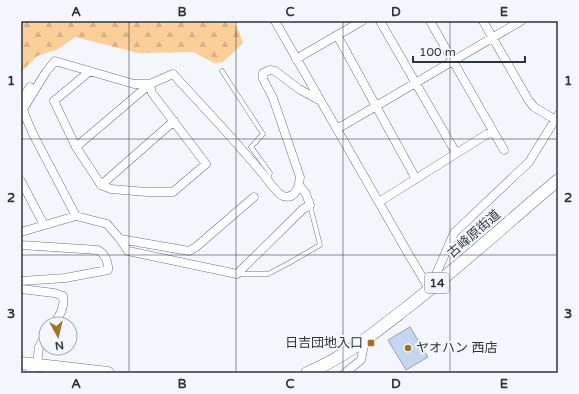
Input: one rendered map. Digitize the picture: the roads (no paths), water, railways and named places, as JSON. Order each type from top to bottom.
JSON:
[{"type":"main road","name":"古峰原街道","points":[[307,373],[346,354],[365,340],[430,290],[558,180]]},
{"type":"main road","points":[[21,363],[32,369],[108,373]]},
{"type":"street","points":[[275,21],[319,100],[430,290]]},
{"type":"street","points":[[296,59],[362,21]]},
{"type":"street","points":[[380,21],[456,153]]},
{"type":"street","points":[[430,21],[504,150]]},
{"type":"street","points":[[430,290],[454,233],[529,162],[556,117],[534,107],[529,101],[483,21]]},
{"type":"street","points":[[337,129],[521,21]]},
{"type":"street","points":[[337,35],[416,178]]},
{"type":"street","points":[[76,216],[34,136],[23,108],[55,61],[134,84],[150,84]]},
{"type":"street","points":[[76,147],[150,84],[173,74],[282,196],[290,196],[296,193],[300,177],[263,73],[270,70],[276,71],[299,89],[319,100]]},
{"type":"street","points":[[90,71],[54,101],[76,147],[101,185],[111,189],[173,192],[206,164],[152,93],[150,84]]},
{"type":"street","points":[[21,102],[35,80],[44,76]]},
{"type":"street","points":[[101,185],[174,121]]},
{"type":"street","points":[[379,202],[492,130]]},
{"type":"street","points":[[21,181],[44,225]]},
{"type":"street","points":[[21,232],[76,216],[107,224],[128,251],[237,274],[303,209],[310,205],[306,194],[299,185]]},
{"type":"street","points":[[120,239],[189,251],[196,247],[254,196]]},
{"type":"street","points":[[21,245],[98,250],[103,253],[109,267],[108,270],[65,278],[21,281]]},
{"type":"street","points":[[21,289],[54,292],[63,296],[64,302],[60,316]]},
{"type":"street","points":[[345,373],[361,360],[365,340]]},
{"type":"street","points":[[32,369],[38,349]]},
{"type":"lane","points":[[222,71],[263,134],[251,147],[270,173],[268,180]]},
{"type":"lane","points":[[237,274],[268,274],[320,245],[310,205]]},
{"type":"place","name":"日吉団地入口","points":[[371,343]]},
{"type":"place","name":"ヤオハン 西店","points":[[408,348]]}]
